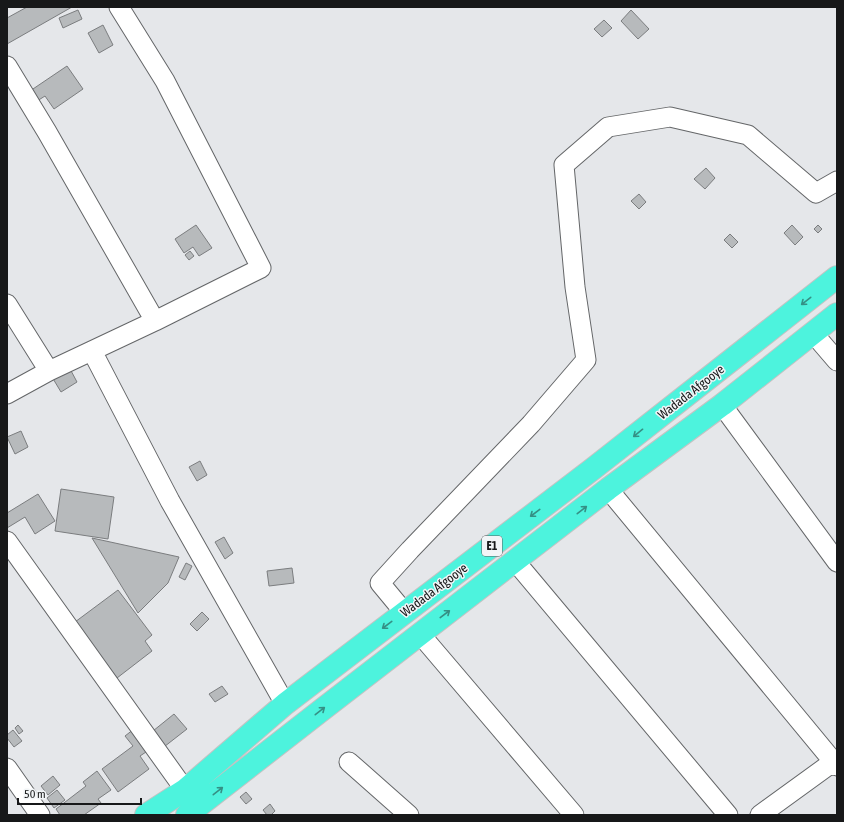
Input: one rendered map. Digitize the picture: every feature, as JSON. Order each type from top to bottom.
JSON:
[{"type":"highway","name":"Wadada Afgooye","points":[[146,815],[185,790],[285,704],[594,468],[837,277]]},
{"type":"highway","name":"Wadada Afgooye","points":[[187,815],[608,489],[722,405],[837,314]]},
{"type":"street","points":[[7,394],[49,371],[155,321],[261,268],[165,81],[119,7]]},
{"type":"street","points":[[7,66],[47,132],[155,321]]},
{"type":"street","points":[[404,612],[380,583],[531,424],[586,360],[575,287],[564,166],[608,127],[670,117],[748,135],[816,192],[837,181]]},
{"type":"street","points":[[7,304],[49,371]]},
{"type":"street","points":[[813,333],[837,361]]},
{"type":"street","points":[[92,351],[170,501],[285,704]]},
{"type":"street","points":[[722,405],[837,562]]},
{"type":"street","points":[[608,489],[835,764],[760,815]]},
{"type":"street","points":[[7,541],[185,790]]},
{"type":"street","points":[[515,561],[728,815]]},
{"type":"street","points":[[420,634],[574,815]]},
{"type":"street","points":[[349,762],[409,815]]},
{"type":"street","points":[[7,768],[40,815]]},
{"type":"building","points":[[27,7],[72,7],[7,44],[7,18]]},
{"type":"building","points":[[78,10],[82,19],[63,28],[59,18]]},
{"type":"building","points":[[631,10],[649,29],[638,39],[621,21]]},
{"type":"building","points":[[604,20],[612,28],[602,37],[594,29]]},
{"type":"building","points":[[103,25],[113,45],[99,53],[88,33]]},
{"type":"building","points":[[67,66],[83,89],[54,109],[45,96],[34,103],[27,93]]},
{"type":"building","points":[[706,168],[715,178],[705,189],[694,179]]},
{"type":"building","points":[[639,194],[646,202],[639,209],[631,201]]},
{"type":"building","points":[[196,225],[212,248],[199,256],[193,247],[184,253],[175,239]]},
{"type":"building","points":[[792,225],[803,237],[795,245],[784,233]]},
{"type":"building","points":[[818,225],[822,229],[818,233],[814,229]]},
{"type":"building","points":[[730,234],[738,242],[732,248],[724,240]]},
{"type":"building","points":[[190,251],[194,256],[189,260],[185,255]]},
{"type":"building","points":[[69,367],[77,382],[61,392],[52,377]]},
{"type":"building","points":[[21,431],[28,447],[15,454],[7,437]]},
{"type":"building","points":[[200,461],[207,475],[197,481],[189,467]]},
{"type":"building","points":[[61,489],[114,497],[108,539],[55,531]]},
{"type":"building","points":[[38,494],[55,521],[35,534],[25,517],[7,528],[7,513]]},
{"type":"building","points":[[224,537],[233,553],[225,559],[215,542]]},
{"type":"building","points":[[92,538],[179,557],[168,583],[138,613]]},
{"type":"building","points":[[186,563],[192,566],[185,580],[179,577]]},
{"type":"building","points":[[292,568],[294,583],[269,586],[267,571]]},
{"type":"building","points":[[118,590],[152,635],[145,641],[152,651],[117,678],[75,622]]},
{"type":"building","points":[[202,612],[209,619],[197,631],[190,624]]},
{"type":"building","points":[[222,686],[228,694],[215,702],[209,694]]},
{"type":"building","points":[[174,714],[187,729],[160,750],[148,735]]},
{"type":"building","points":[[18,725],[23,731],[19,734],[15,728]]},
{"type":"building","points":[[134,729],[149,750],[140,756],[149,769],[118,792],[102,769],[133,746],[125,736]]},
{"type":"building","points":[[13,730],[22,741],[14,747],[7,738],[7,735]]},
{"type":"building","points":[[97,771],[111,790],[98,799],[101,803],[84,815],[60,815],[56,809],[86,786],[83,782]]},
{"type":"building","points":[[53,776],[60,785],[48,795],[41,786]]},
{"type":"building","points":[[57,790],[65,800],[54,808],[47,798]]},
{"type":"building","points":[[246,792],[252,799],[246,804],[240,797]]},
{"type":"building","points":[[270,804],[275,811],[271,815],[267,815],[263,810]]}]
